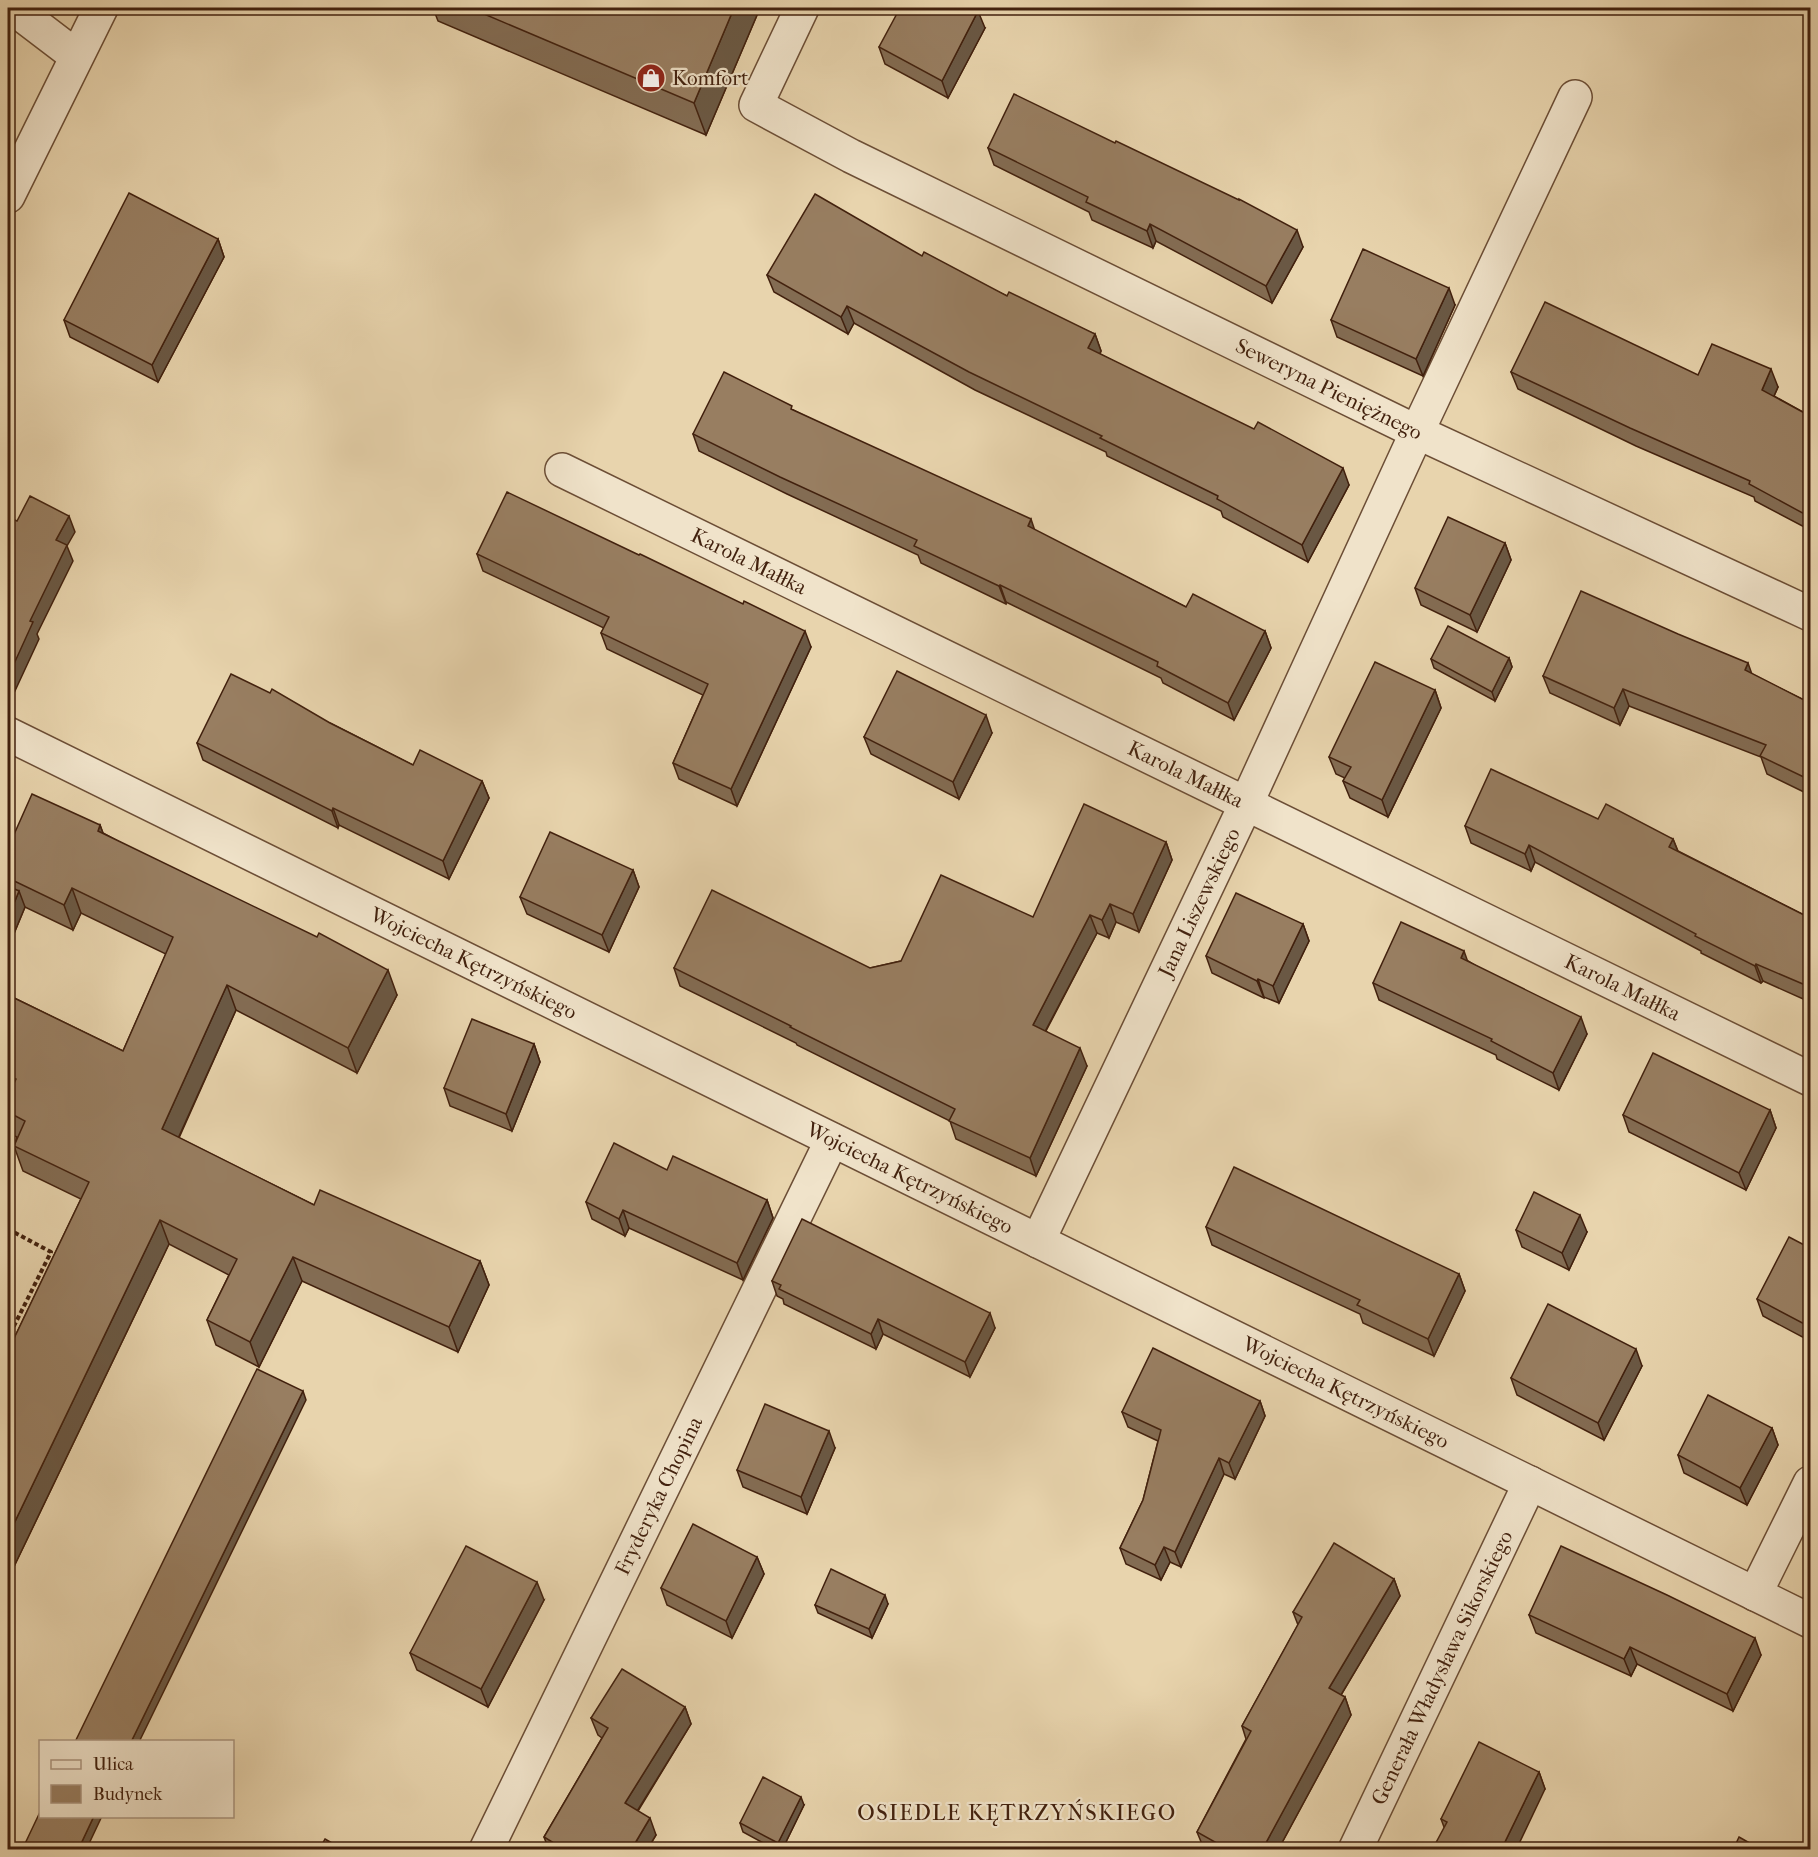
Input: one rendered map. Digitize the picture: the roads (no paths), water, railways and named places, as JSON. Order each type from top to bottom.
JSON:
[{"type":"street","points":[[13,8],[76,56]]},
{"type":"street","points":[[8,196],[101,8]]},
{"type":"street","name":"Seweryna Pieniężnego","points":[[802,8],[756,105],[851,156],[1417,432],[1810,614]]},
{"type":"street","name":"Jana Liszewskiego","points":[[1038,1241],[1246,804],[1417,432],[1575,98]]},
{"type":"street","name":"Karola Małłka","points":[[562,470],[1810,1079]]},
{"type":"street","name":"Wojciecha Kętrzyńskiego","points":[[8,734],[1810,1621]]},
{"type":"street","name":"Fryderyka Chopina","points":[[486,1850],[832,1140]]},
{"type":"street","name":"Generała Władysława Sikorskiego","points":[[1354,1850],[1530,1483]]},
{"type":"street","points":[[1755,1594],[1810,1483]]},
{"type":"place","name":"Komfort","points":[[651,78]]},
{"type":"district","name":"OSIEDLE KĘTRZYŃSKIEGO","points":[[1017,1812]]}]
